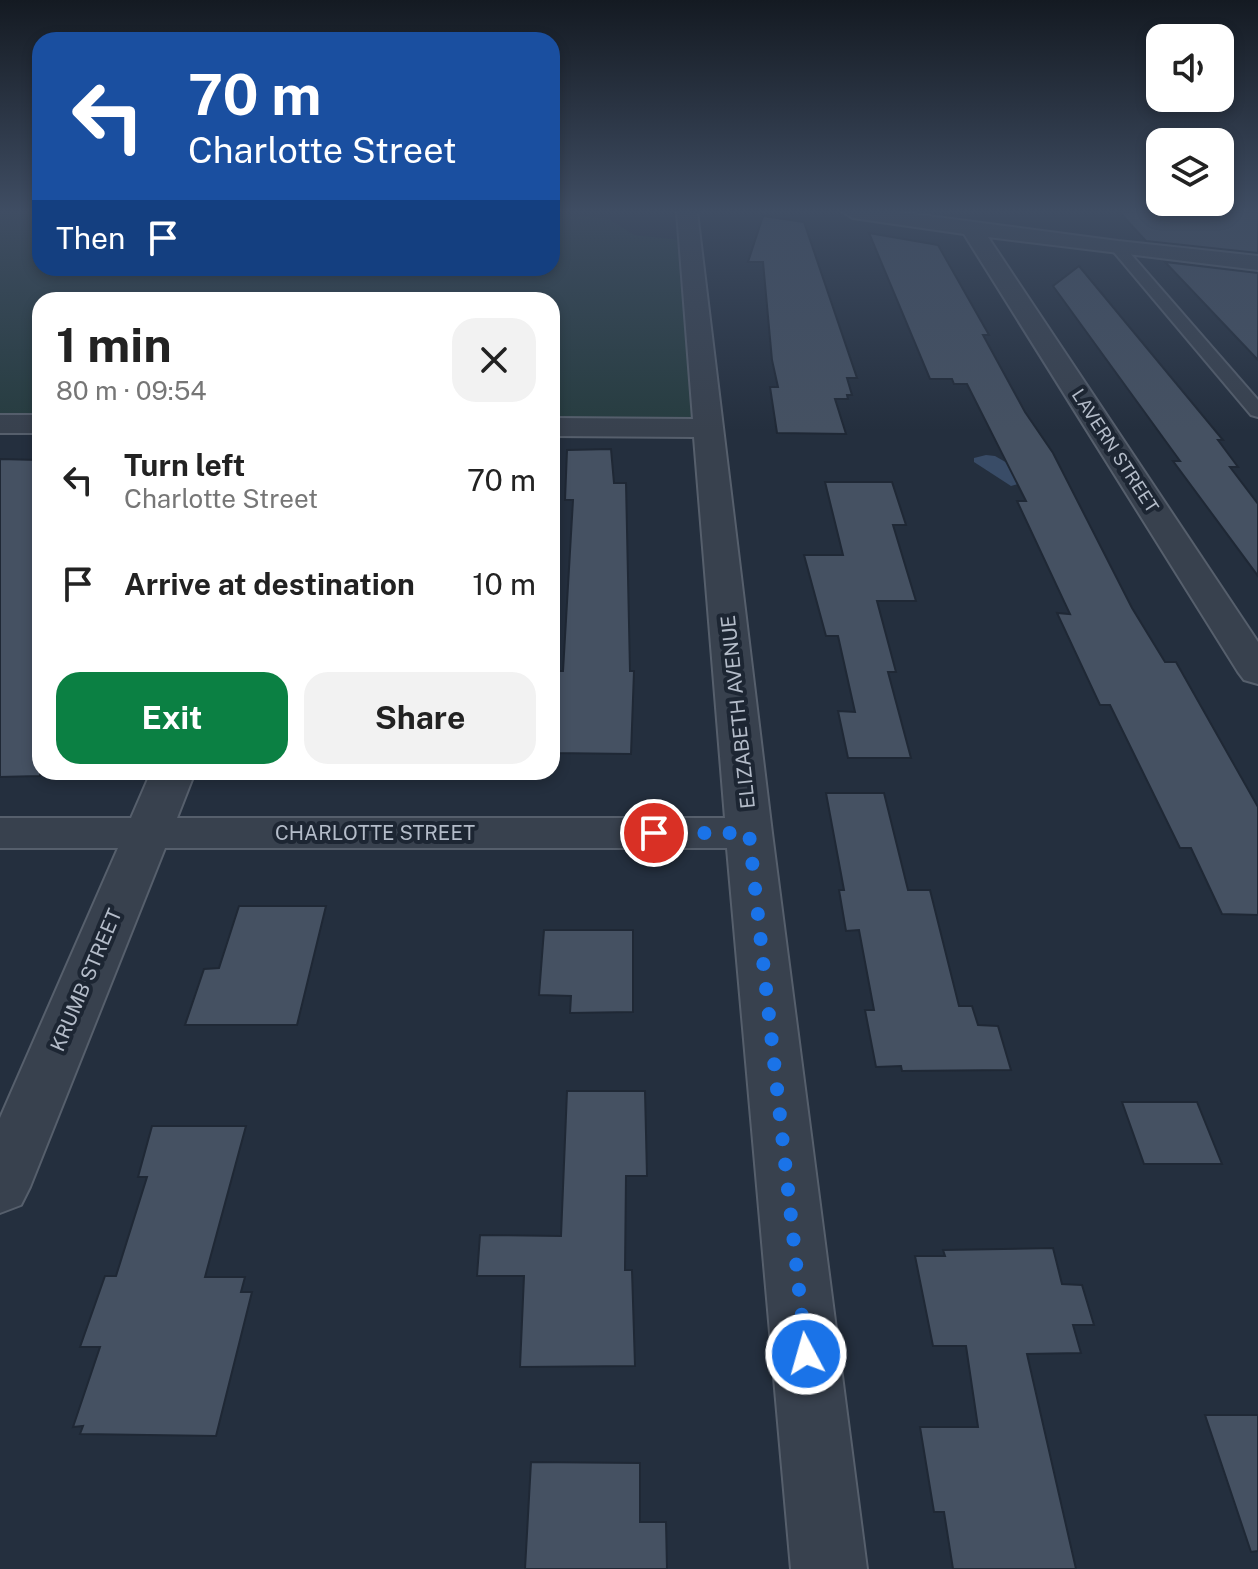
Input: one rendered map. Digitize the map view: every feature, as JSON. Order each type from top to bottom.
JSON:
[{"type":"street","name":"ELIZABETH AVENUE","points":[[695,285],[749,833],[829,1569]]},
{"type":"street","name":"LAVERN STREET","points":[[1014,285],[1258,672]]},
{"type":"street","points":[[0,424],[32,424]]},
{"type":"street","points":[[560,427],[710,428]]},
{"type":"street","name":"KRUMB STREET","points":[[0,1187],[170,780]]},
{"type":"street","name":"CHARLOTTE STREET","points":[[0,833],[749,833]]},
{"type":"lane","points":[[1150,285],[1258,411]]},
{"type":"green space","points":[[0,285],[695,285],[710,428],[560,427],[560,292],[32,292],[32,424],[0,424]]},
{"type":"water","points":[[995,456],[1035,479],[1011,486],[974,462],[974,458]]},
{"type":"building","points":[[765,285],[825,285],[857,378],[847,378],[852,395],[847,395],[848,399],[835,399],[846,434],[777,433],[770,387],[778,387],[772,360]]},
{"type":"building","points":[[891,285],[961,285],[989,335],[983,335],[1025,412],[1053,453],[1132,608],[1165,662],[1176,662],[1258,807],[1258,915],[1222,914],[1191,848],[1180,848],[1110,705],[1100,705],[1057,613],[1070,614],[1017,501],[1026,501],[967,384],[954,384],[952,379],[930,379]]},
{"type":"building","points":[[1095,285],[1223,440],[1218,440],[1238,467],[1230,467],[1258,504],[1258,576],[1173,461],[1180,461],[1053,286]]},
{"type":"building","points":[[1187,285],[1258,285],[1258,360]]},
{"type":"building","points":[[611,449],[614,483],[626,483],[630,671],[634,671],[631,754],[560,753],[560,671],[563,671],[573,500],[565,500],[567,450]]},
{"type":"building","points":[[0,459],[32,460],[32,776],[0,777]]},
{"type":"building","points":[[825,482],[892,482],[906,525],[893,525],[916,601],[877,601],[896,672],[888,672],[911,758],[848,758],[838,711],[855,712],[838,636],[826,636],[804,555],[843,555]]},
{"type":"building","points":[[826,793],[884,793],[908,890],[930,890],[959,1006],[972,1006],[978,1025],[998,1026],[1011,1070],[902,1071],[901,1066],[876,1067],[865,1010],[874,1010],[859,930],[846,931],[839,890],[844,890]]},
{"type":"building","points":[[239,906],[326,906],[297,1025],[185,1025],[204,969],[219,968]]},
{"type":"building","points":[[544,930],[633,930],[633,1012],[570,1013],[571,996],[539,995]]},
{"type":"building","points":[[567,1091],[645,1091],[647,1176],[626,1176],[625,1270],[632,1270],[635,1366],[520,1367],[524,1276],[477,1276],[480,1235],[561,1236]]},
{"type":"building","points":[[1122,1102],[1197,1102],[1222,1164],[1144,1164]]},
{"type":"building","points":[[152,1126],[246,1126],[205,1277],[245,1277],[241,1292],[252,1292],[216,1436],[80,1434],[83,1426],[73,1427],[100,1347],[80,1347],[105,1276],[116,1276],[147,1177],[138,1177]]},
{"type":"building","points":[[1053,1248],[1062,1284],[1082,1285],[1094,1325],[1073,1325],[1081,1353],[1027,1354],[1076,1569],[953,1569],[944,1512],[934,1512],[920,1427],[978,1427],[966,1346],[933,1346],[915,1256],[945,1256],[943,1250]]},
{"type":"building","points":[[1205,1415],[1258,1415],[1258,1551],[1251,1552]]},
{"type":"building","points":[[531,1462],[640,1463],[640,1522],[666,1522],[667,1569],[525,1569]]},
{"type":"route","points":[[654,833],[749,833],[806,1354]]}]
